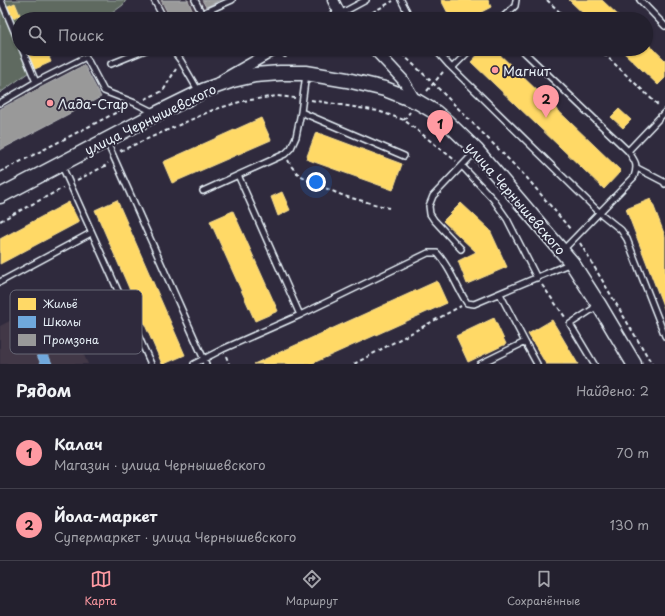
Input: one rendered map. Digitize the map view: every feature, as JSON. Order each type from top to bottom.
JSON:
[{"type":"street","points":[[333,0],[340,12]]},
{"type":"street","points":[[202,91],[264,56]]},
{"type":"street","points":[[381,56],[403,80],[417,101]]},
{"type":"street","name":"улица Чернышевского","points":[[0,196],[156,114],[202,91],[232,80],[255,75],[306,73],[347,80],[385,89],[417,101],[435,112],[476,150],[572,263],[634,364]]},
{"type":"lane","points":[[1,0],[12,26]]},
{"type":"lane","points":[[154,0],[160,12]]},
{"type":"lane","points":[[195,0],[201,12]]},
{"type":"lane","points":[[206,12],[232,0]]},
{"type":"lane","points":[[348,12],[366,0]]},
{"type":"lane","points":[[401,0],[407,12]]},
{"type":"lane","points":[[509,12],[515,6],[516,0]]},
{"type":"lane","points":[[640,0],[652,12]]},
{"type":"lane","points":[[653,14],[665,26]]},
{"type":"lane","points":[[25,56],[36,82]]},
{"type":"lane","points":[[0,103],[86,56],[104,91],[136,103],[156,114]]},
{"type":"lane","points":[[111,64],[131,56]]},
{"type":"lane","points":[[177,56],[202,91]]},
{"type":"lane","points":[[441,56],[600,213],[621,230],[627,239],[665,336]]},
{"type":"lane","points":[[451,67],[463,56]]},
{"type":"lane","points":[[528,56],[628,151],[636,161],[637,168],[634,178],[562,251]]},
{"type":"lane","points":[[203,191],[285,154],[292,148],[296,137],[301,112],[306,73]]},
{"type":"lane","points":[[301,112],[404,156]]},
{"type":"lane","points":[[628,151],[665,112]]},
{"type":"lane","points":[[106,140],[205,362]]},
{"type":"lane","points":[[461,249],[434,220],[430,214],[429,206],[433,196],[476,150]]},
{"type":"lane","points":[[60,164],[118,290]]},
{"type":"lane","points":[[462,166],[493,199],[507,219],[537,278]]},
{"type":"lane","points":[[637,168],[664,182],[665,184]]},
{"type":"lane","points":[[238,175],[300,315]]},
{"type":"lane","points":[[0,282],[92,233]]},
{"type":"lane","points":[[194,364],[205,362],[223,349],[300,315],[428,253],[437,254],[442,259],[467,303],[474,304],[572,263]]},
{"type":"lane","points":[[500,294],[537,364]]},
{"type":"lane","points":[[594,364],[570,324],[599,305]]},
{"type":"lane","points":[[480,364],[525,342]]},
{"type":"lane","points":[[142,344],[151,364]]},
{"type":"path","points":[[373,12],[394,0]]},
{"type":"path","points":[[547,0],[560,12]]},
{"type":"path","points":[[606,56],[660,107]]},
{"type":"path","points":[[0,172],[136,103],[163,91],[181,61]]},
{"type":"path","points":[[404,120],[417,101],[433,83],[451,67]]},
{"type":"path","points":[[0,221],[105,166],[121,151],[213,110],[243,101],[277,96],[378,111],[404,120],[462,166]]},
{"type":"path","points":[[285,154],[291,166],[297,173],[311,182],[344,196],[389,208]]},
{"type":"path","points":[[537,278],[570,324]]},
{"type":"path","points":[[354,364],[467,303]]},
{"type":"shaded area","points":[[0,0],[126,0],[123,5],[114,12],[12,12],[12,56],[51,56],[0,93]]},
{"type":"shaded area","points":[[154,0],[232,0],[205,12],[160,12]]},
{"type":"shaded area","points":[[10,321],[10,354],[83,354],[88,364],[0,364],[0,326]]},
{"type":"building: Жильё","points":[[441,0],[488,0],[491,7],[481,12],[447,12]]},
{"type":"building: Жильё","points":[[569,0],[602,0],[615,12],[582,12]]},
{"type":"building: Жильё","points":[[15,3],[19,12],[12,12],[12,16],[8,6]]},
{"type":"building: Жильё","points":[[653,49],[665,60],[665,78],[658,85],[627,56],[653,56]]},
{"type":"building: Жильё","points":[[29,56],[49,56],[51,62],[35,69]]},
{"type":"building: Жильё","points":[[477,56],[501,56],[621,171],[604,189],[471,62]]},
{"type":"building: Жильё","points":[[619,109],[631,120],[623,128],[611,117]]},
{"type":"building: Жильё","points":[[261,118],[271,140],[172,183],[163,162]]},
{"type":"building: Жильё","points":[[316,132],[402,164],[393,190],[306,159]]},
{"type":"building: Жильё","points":[[282,192],[290,210],[278,216],[271,197]]},
{"type":"building: Жильё","points":[[651,199],[665,236],[665,311],[626,209]]},
{"type":"building: Жильё","points":[[117,200],[185,355],[162,364],[142,318],[142,290],[130,290],[95,210]]},
{"type":"building: Жильё","points":[[69,202],[79,222],[0,264],[0,239]]},
{"type":"building: Жильё","points":[[461,203],[490,230],[507,267],[467,284],[458,261],[476,252],[443,221]]},
{"type":"building: Жильё","points":[[233,211],[278,311],[255,321],[210,221]]},
{"type":"building: Жильё","points":[[437,281],[447,303],[311,364],[254,364]]},
{"type":"building: Жильё","points":[[494,318],[506,344],[468,362],[456,336]]},
{"type":"building: Жильё","points":[[552,320],[578,364],[546,364],[528,334]]},
{"type":"building: Школы","points":[[36,354],[48,354],[52,364],[41,364]]},
{"type":"building: Промзона","points":[[161,0],[188,0],[192,10],[188,12],[167,12]]},
{"type":"building: Промзона","points":[[202,0],[220,0],[206,7]]},
{"type":"building: Промзона","name":"Лада-Стар","points":[[84,65],[101,97],[0,150],[0,109]]},
{"type":"place","name":"Магнит","points":[[495,70]]},
{"type":"place","name":"Лада-Стар","points":[[50,103]]},
{"type":"place","name":"Йола-маркет","points":[[546,118]]},
{"type":"place","name":"Калач","points":[[440,143]]}]
